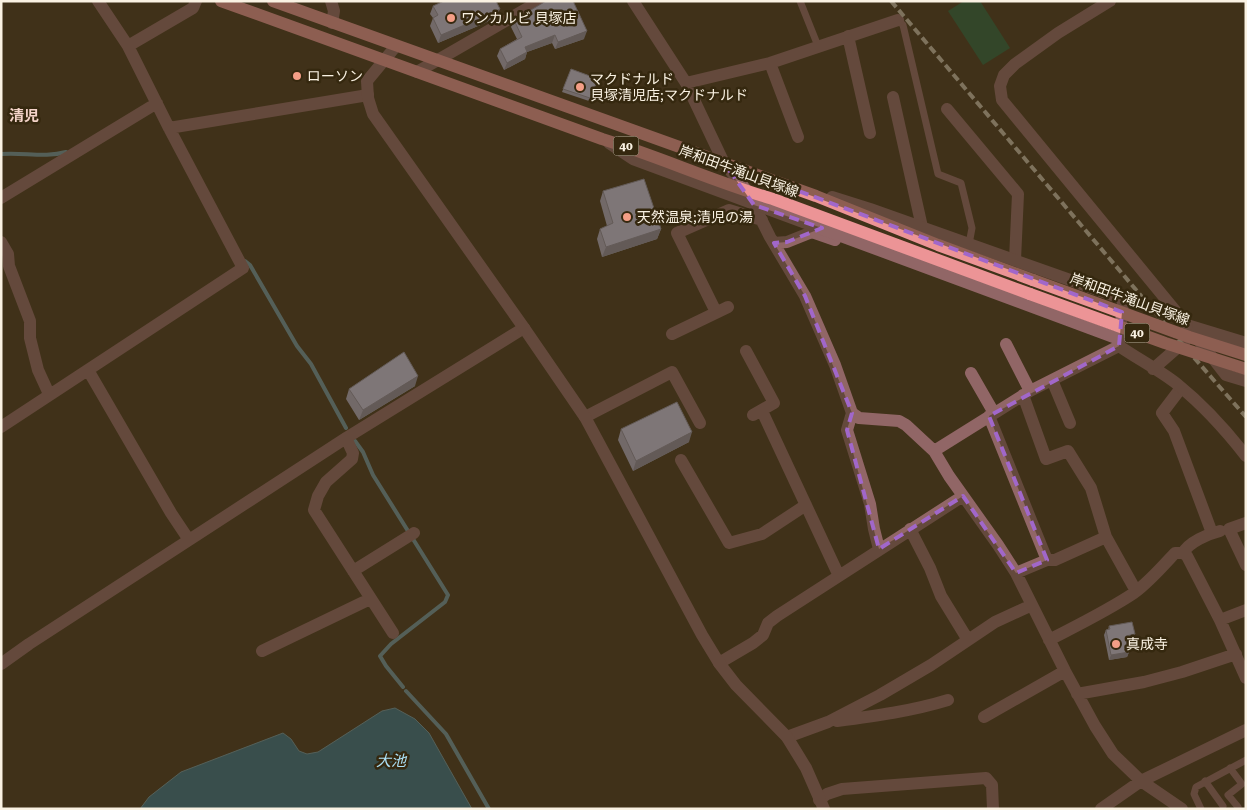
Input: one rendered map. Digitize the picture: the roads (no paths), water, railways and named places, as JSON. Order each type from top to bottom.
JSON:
[{"type":"main road","name":"岸和田牛滝山貝塚線","points":[[221,1],[773,199],[1165,343],[1246,370]]},
{"type":"main road","name":"岸和田牛滝山貝塚線","points":[[273,1],[724,163],[1189,337],[1246,355]]},
{"type":"street","points":[[1,427],[243,268],[128,46],[98,1]]},
{"type":"street","points":[[128,46],[193,8],[196,1]]},
{"type":"street","points":[[331,1],[334,11],[332,23]]},
{"type":"street","points":[[417,72],[540,1]]},
{"type":"street","points":[[633,1],[686,83],[724,163],[747,191],[774,243],[805,296],[835,365],[852,413],[859,418],[899,421],[906,425],[934,451],[1016,573],[1094,726],[1113,754],[1141,782],[1182,809]]},
{"type":"street","points":[[1110,1],[1058,33],[1015,64],[1004,75],[1000,86],[1002,100],[1191,329],[1226,375],[1246,381]]},
{"type":"street","points":[[686,83],[770,63],[898,20]]},
{"type":"street","points":[[848,36],[870,132]]},
{"type":"street","points":[[396,46],[367,81],[368,95],[373,114],[585,417],[702,635],[719,663],[736,685],[787,737],[806,768],[821,806]]},
{"type":"street","points":[[770,63],[798,137]]},
{"type":"street","points":[[169,128],[368,95]]},
{"type":"street","points":[[893,97],[922,227]]},
{"type":"street","points":[[1,198],[157,103]]},
{"type":"street","points":[[948,109],[1018,194],[1015,260]]},
{"type":"street","points":[[602,139],[633,159],[754,205],[874,247],[1119,343],[1199,403],[1228,433],[1246,456]]},
{"type":"street","points":[[751,173],[870,208],[1121,298],[1123,302],[1119,343]]},
{"type":"street","points":[[672,334],[722,309],[677,233],[729,210],[762,220]]},
{"type":"street","points":[[774,243],[787,242],[812,232],[846,244],[874,247]]},
{"type":"street","points":[[1,242],[8,254],[9,266],[30,322],[30,338],[38,370],[49,394]]},
{"type":"street","points":[[1,664],[346,438],[524,328]]},
{"type":"street","points":[[1191,329],[1246,343]]},
{"type":"street","points":[[1153,369],[1191,329]]},
{"type":"street","points":[[934,451],[1026,393],[1119,343]]},
{"type":"street","points":[[1006,344],[1026,393],[1046,459],[1068,451],[1091,488],[1106,538],[1136,591]]},
{"type":"street","points":[[746,351],[774,403],[757,413],[806,505],[839,576]]},
{"type":"street","points":[[88,370],[171,513],[189,540]]},
{"type":"street","points":[[585,417],[672,372],[700,423]]},
{"type":"street","points":[[971,372],[992,414],[1047,560]]},
{"type":"street","points":[[1052,380],[1070,423]]},
{"type":"street","points":[[1181,388],[1162,413],[1174,431],[1212,533]]},
{"type":"street","points":[[852,413],[847,430],[870,504],[879,549]]},
{"type":"street","points":[[346,438],[353,453],[352,459],[326,482],[318,496],[314,510],[393,633]]},
{"type":"street","points":[[681,460],[729,543],[762,534],[806,505]]},
{"type":"street","points":[[719,663],[763,635],[768,623],[777,616],[963,496]]},
{"type":"street","points":[[1183,553],[1186,547],[1212,533],[1246,523]]},
{"type":"street","points":[[910,529],[930,568],[941,596],[968,640]]},
{"type":"street","points":[[1229,529],[1246,565]]},
{"type":"street","points":[[353,572],[411,535]]},
{"type":"street","points":[[1016,573],[1047,560],[1055,560],[1106,538]]},
{"type":"street","points":[[1049,640],[1086,621],[1136,591],[1175,553],[1183,553],[1187,556],[1220,620],[1246,678]]},
{"type":"street","points":[[262,651],[370,599]]},
{"type":"street","points":[[787,737],[828,722],[923,670],[996,622],[1032,605]]},
{"type":"street","points":[[1220,620],[1246,610]]},
{"type":"street","points":[[1077,694],[1144,682],[1236,654]]},
{"type":"street","points":[[984,718],[1065,671]]},
{"type":"street","points":[[828,722],[891,714],[923,708],[948,700]]},
{"type":"street","points":[[1101,809],[1141,782],[1246,730]]},
{"type":"street","points":[[821,806],[827,794],[842,788],[986,778],[992,786],[993,809]]},
{"type":"lane","points":[[800,1],[818,46]]},
{"type":"lane","points":[[898,20],[903,25],[938,174],[961,183],[972,228],[968,244]]},
{"type":"lane","points":[[1201,809],[1194,794],[1196,787],[1246,760]]},
{"type":"lane","points":[[1230,768],[1242,784],[1228,795],[1237,808],[1246,802]]},
{"type":"lane","points":[[1205,781],[1223,806]]},
{"type":"water","name":"大池","points":[[395,708],[415,719],[429,733],[472,809],[140,809],[149,797],[181,772],[283,733],[291,739],[299,751],[307,754],[318,752],[382,711]]},
{"type":"waterway","points":[[1,154],[50,155],[66,152]]},
{"type":"waterway","points":[[245,261],[250,265],[297,346],[311,364],[346,428]]},
{"type":"waterway","points":[[355,441],[363,452],[373,475],[448,595],[445,602],[391,644],[380,656],[403,687]]},
{"type":"waterway","points":[[406,691],[446,734],[489,809]]},
{"type":"railway","points":[[891,1],[1246,417]]},
{"type":"place","name":"ワンカルビ 貝塚店","points":[[451,18]]},
{"type":"place","name":"ローソン","points":[[297,76]]},
{"type":"place","name":"マクドナルド 貝塚清児店;マクドナルド","points":[[580,87]]},
{"type":"place","name":"天然温泉;清児の湯","points":[[627,217]]},
{"type":"place","name":"真成寺","points":[[1116,644]]},
{"type":"district","name":"清児","points":[[24,116]]}]
